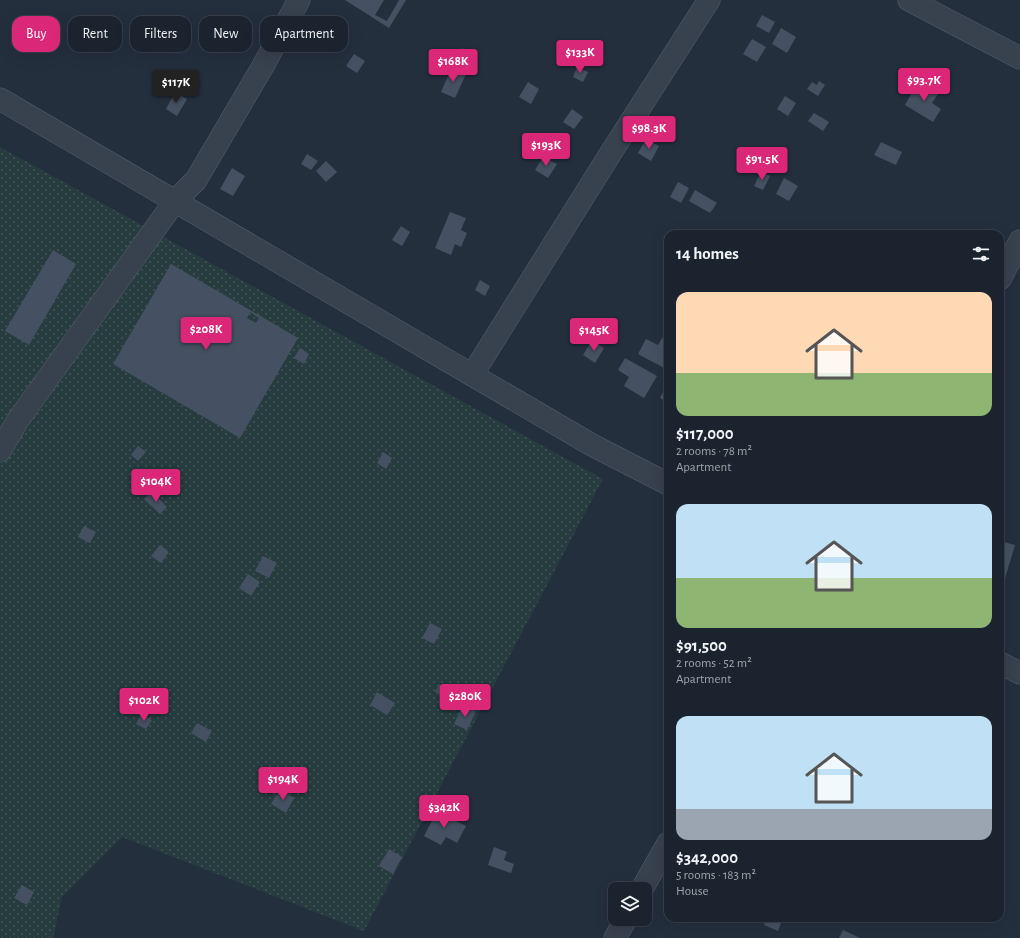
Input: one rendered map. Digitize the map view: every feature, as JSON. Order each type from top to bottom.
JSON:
[{"type":"street","points":[[0,451],[18,420],[175,201],[196,180],[300,0]]},
{"type":"street","points":[[472,375],[709,0]]},
{"type":"street","points":[[910,0],[1020,58]]},
{"type":"street","points":[[0,99],[592,445],[664,482]]},
{"type":"street","points":[[1004,271],[1020,241]]},
{"type":"street","points":[[1004,665],[1020,673]]},
{"type":"street","points":[[646,882],[664,850]]},
{"type":"street","points":[[615,938],[622,926]]},
{"type":"green space","points":[[0,147],[603,479],[364,931],[122,837],[62,897],[53,938],[0,938]]},
{"type":"building","points":[[345,0],[384,0],[375,15],[387,21],[399,0],[406,0],[389,28]]},
{"type":"building","points":[[762,15],[775,22],[769,33],[756,26]]},
{"type":"building","points":[[781,28],[796,37],[787,53],[772,44]]},
{"type":"building","points":[[752,39],[766,47],[757,62],[743,54]]},
{"type":"building","points":[[462,48],[474,55],[467,69],[454,62]]},
{"type":"building","points":[[354,54],[365,61],[357,73],[346,66]]},
{"type":"building","points":[[452,67],[466,74],[455,98],[441,92]]},
{"type":"building","points":[[577,67],[588,72],[583,82],[573,77]]},
{"type":"building","points":[[819,81],[825,85],[818,96],[807,89],[812,82],[817,85]]},
{"type":"building","points":[[528,82],[539,89],[531,104],[519,97]]},
{"type":"building","points":[[918,82],[938,94],[932,103],[941,109],[933,122],[905,105]]},
{"type":"building","points":[[175,92],[187,99],[177,116],[166,109]]},
{"type":"building","points":[[785,96],[796,103],[788,116],[777,109]]},
{"type":"building","points":[[572,109],[583,117],[574,129],[563,122]]},
{"type":"building","points":[[814,113],[829,122],[823,131],[808,121]]},
{"type":"building","points":[[646,139],[659,146],[651,161],[638,153]]},
{"type":"building","points":[[881,142],[902,152],[896,165],[874,155]]},
{"type":"building","points":[[307,154],[318,161],[311,170],[301,164]]},
{"type":"building","points":[[543,157],[557,164],[548,178],[535,170]]},
{"type":"building","points":[[326,161],[337,172],[326,182],[316,171]]},
{"type":"building","points":[[232,168],[245,176],[233,196],[220,189]]},
{"type":"building","points":[[761,171],[770,176],[763,190],[754,186]]},
{"type":"building","points":[[784,178],[798,186],[789,201],[776,194]]},
{"type":"building","points":[[678,182],[689,188],[681,203],[670,197]]},
{"type":"building","points":[[695,190],[717,203],[710,213],[689,201]]},
{"type":"building","points":[[450,212],[466,218],[461,230],[467,233],[461,247],[455,244],[451,255],[435,248]]},
{"type":"building","points":[[401,226],[410,232],[402,246],[392,240]]},
{"type":"building","points":[[53,250],[76,264],[29,345],[5,331]]},
{"type":"building","points":[[171,264],[298,338],[240,438],[113,364]],"holes":[[[250,312],[259,318],[256,323],[247,318]]]},
{"type":"building","points":[[480,280],[490,286],[485,296],[475,290]]},
{"type":"building","points":[[662,338],[664,339],[664,368],[638,354],[646,339],[658,345]]},
{"type":"building","points":[[592,340],[604,348],[595,363],[583,355]]},
{"type":"building","points":[[300,348],[309,354],[304,364],[294,358]]},
{"type":"building","points":[[625,358],[657,376],[644,398],[624,386],[629,377],[618,370]]},
{"type":"building","points":[[664,390],[664,400],[660,398]]},
{"type":"building","points":[[138,446],[146,452],[138,461],[131,455]]},
{"type":"building","points":[[383,452],[392,458],[386,469],[377,463]]},
{"type":"building","points":[[152,491],[167,507],[160,514],[144,499]]},
{"type":"building","points":[[84,526],[96,532],[90,543],[78,537]]},
{"type":"building","points":[[1004,542],[1015,545],[1004,582]]},
{"type":"building","points":[[160,545],[169,552],[161,563],[151,556]]},
{"type":"building","points":[[263,556],[277,563],[269,578],[255,571]]},
{"type":"building","points":[[248,574],[260,582],[251,596],[239,588]]},
{"type":"building","points":[[430,623],[442,629],[434,644],[422,638]]},
{"type":"building","points":[[439,684],[450,689],[446,697],[435,692]]},
{"type":"building","points":[[152,692],[164,701],[157,712],[144,702]]},
{"type":"building","points":[[377,692],[395,703],[387,715],[370,705]]},
{"type":"building","points":[[463,705],[476,711],[467,730],[454,724]]},
{"type":"building","points":[[141,714],[152,720],[146,729],[136,724]]},
{"type":"building","points":[[197,723],[212,731],[206,742],[191,733]]},
{"type":"building","points":[[280,789],[294,798],[286,813],[271,804]]},
{"type":"building","points":[[437,811],[466,826],[457,843],[446,837],[441,845],[424,836]]},
{"type":"building","points":[[494,847],[507,852],[504,860],[514,864],[511,873],[488,865]]},
{"type":"building","points":[[389,849],[402,857],[393,874],[379,866]]},
{"type":"building","points":[[22,885],[34,892],[27,905],[14,898]]},
{"type":"building","points":[[765,922],[781,922],[778,931],[764,925]]},
{"type":"building","points":[[843,930],[860,938],[839,938]]}]
